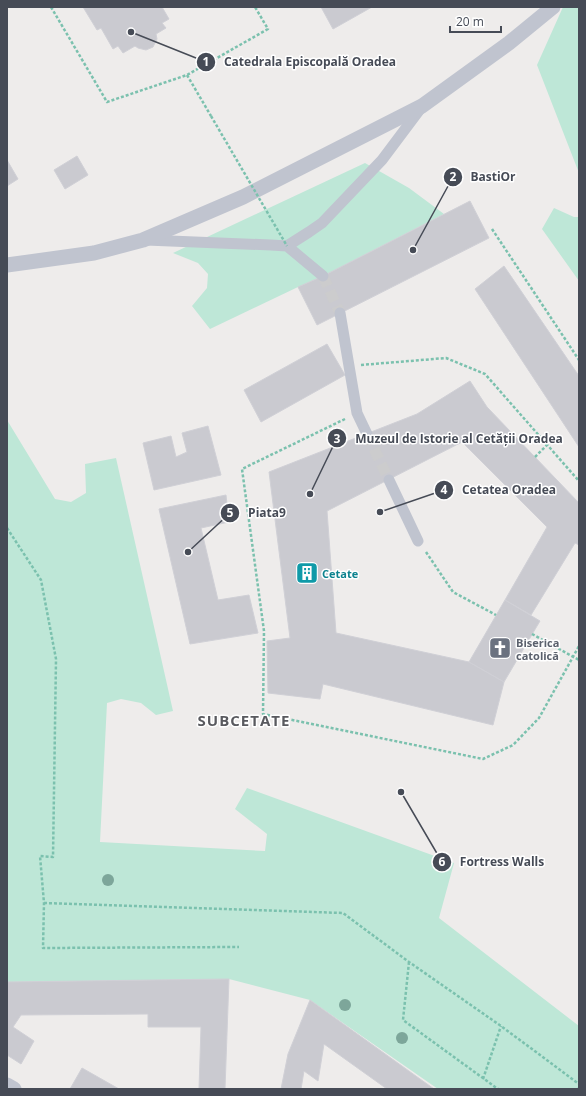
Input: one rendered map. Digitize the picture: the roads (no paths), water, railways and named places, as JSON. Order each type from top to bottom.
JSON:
[{"type":"street","points":[[7,265],[94,253],[143,240],[243,197],[422,106],[508,43],[553,7]]},
{"type":"street","points":[[143,240],[287,246],[322,223],[376,166],[422,106]]},
{"type":"street","points":[[287,246],[323,276]]},
{"type":"street","points":[[340,313],[357,413],[367,434]]},
{"type":"street","points":[[389,480],[418,541]]},
{"type":"street","points":[[7,1085],[14,1089]]},
{"type":"tunnel","points":[[323,276],[340,313]]},
{"type":"tunnel","points":[[367,434],[389,480]]},
{"type":"place","name":"Catedrala Episcopală Oradea","points":[[131,32]]},
{"type":"place","name":"BastiOr","points":[[413,250]]},
{"type":"place","name":"Muzeul de Istorie al Cetății Oradea","points":[[310,494]]},
{"type":"place","name":"Cetatea Oradea","points":[[380,512]]},
{"type":"place","name":"Piata9","points":[[188,552]]},
{"type":"place","name":"Cetate","points":[[307,573]]},
{"type":"place","name":"Biserica catolică","points":[[500,648]]},
{"type":"place","name":"Fortress Walls","points":[[401,792]]},
{"type":"district","name":"SUBCETATE","points":[[244,720]]}]
